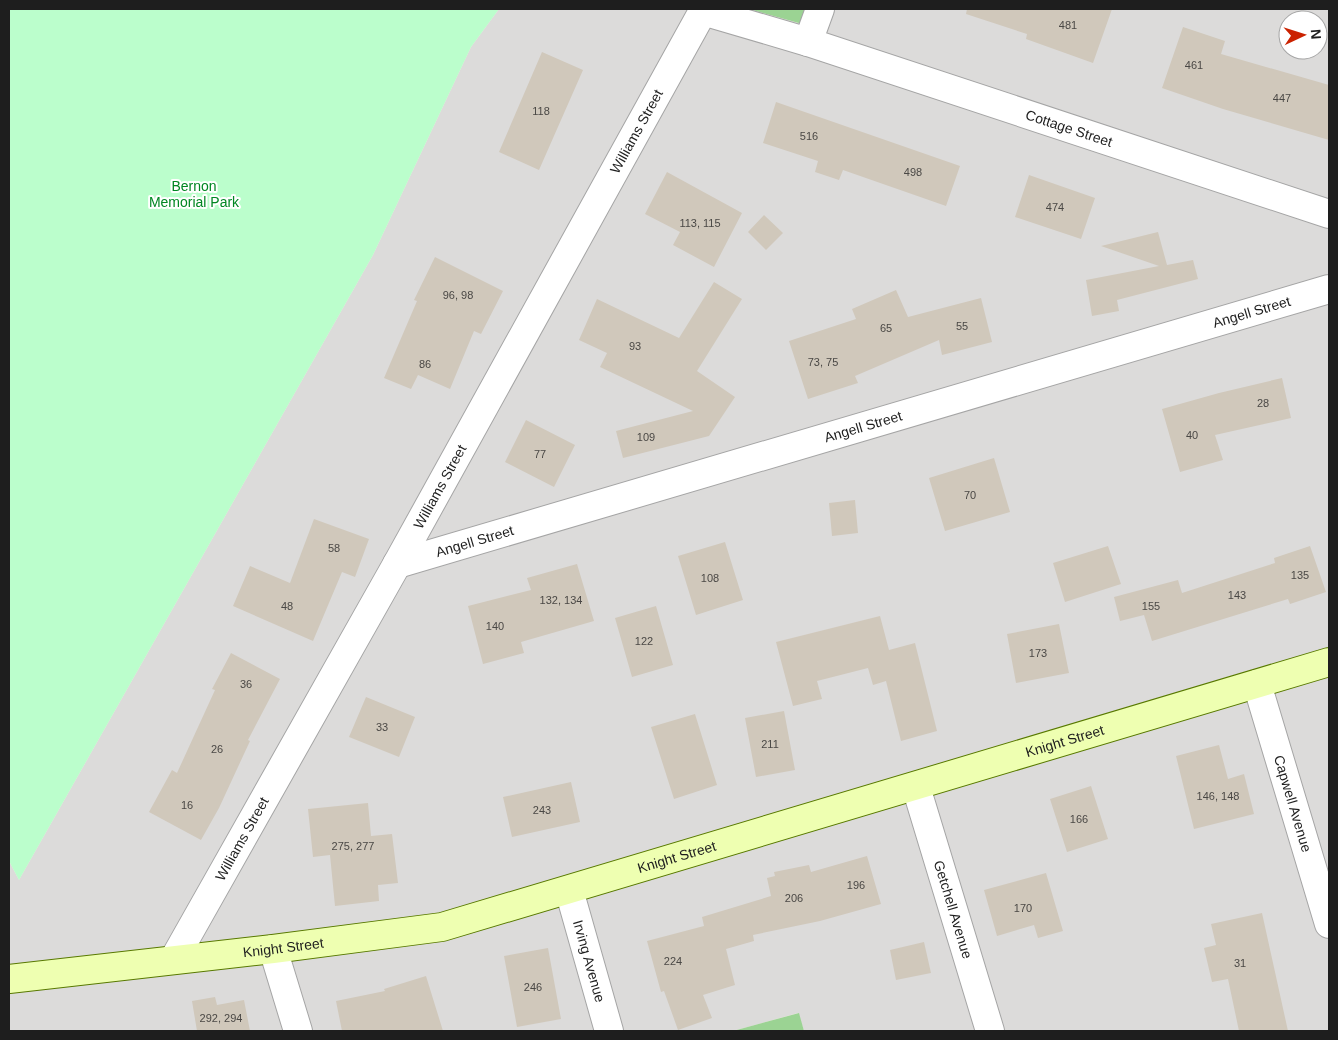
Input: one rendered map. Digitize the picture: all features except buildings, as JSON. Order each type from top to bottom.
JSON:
[{"type":"street","points":[[808,42],[820,9]]},
{"type":"street","name":"Cottage Street","points":[[703,11],[808,42],[1329,214]]},
{"type":"street","name":"Williams Street","points":[[174,959],[397,564],[703,11]]},
{"type":"street","name":"Angell Street","points":[[397,564],[1329,289]]},
{"type":"street","name":"Knight Street","points":[[9,979],[273,949],[442,927],[916,787],[1329,662]]},
{"type":"street","name":"Capwell Avenue","points":[[1257,684],[1329,924]]},
{"type":"street","name":"Getchell Avenue","points":[[916,787],[990,1031]]},
{"type":"street","name":"Irving Avenue","points":[[569,890],[609,1031]]},
{"type":"street","points":[[273,949],[298,1031]]},
{"type":"shaded area","points":[[499,9],[749,9],[806,25],[813,9],[1329,9],[1329,1031],[804,1031],[798,1013],[733,1031],[9,1031],[9,861],[19,880],[373,255],[471,47]]},
{"type":"green space","name":"Bernon Memorial Park","points":[[9,9],[499,9],[471,47],[373,255],[19,880],[9,861]]},
{"type":"green space","points":[[749,9],[813,9],[806,25]]},
{"type":"green space","points":[[799,1013],[804,1031],[733,1031]]}]
